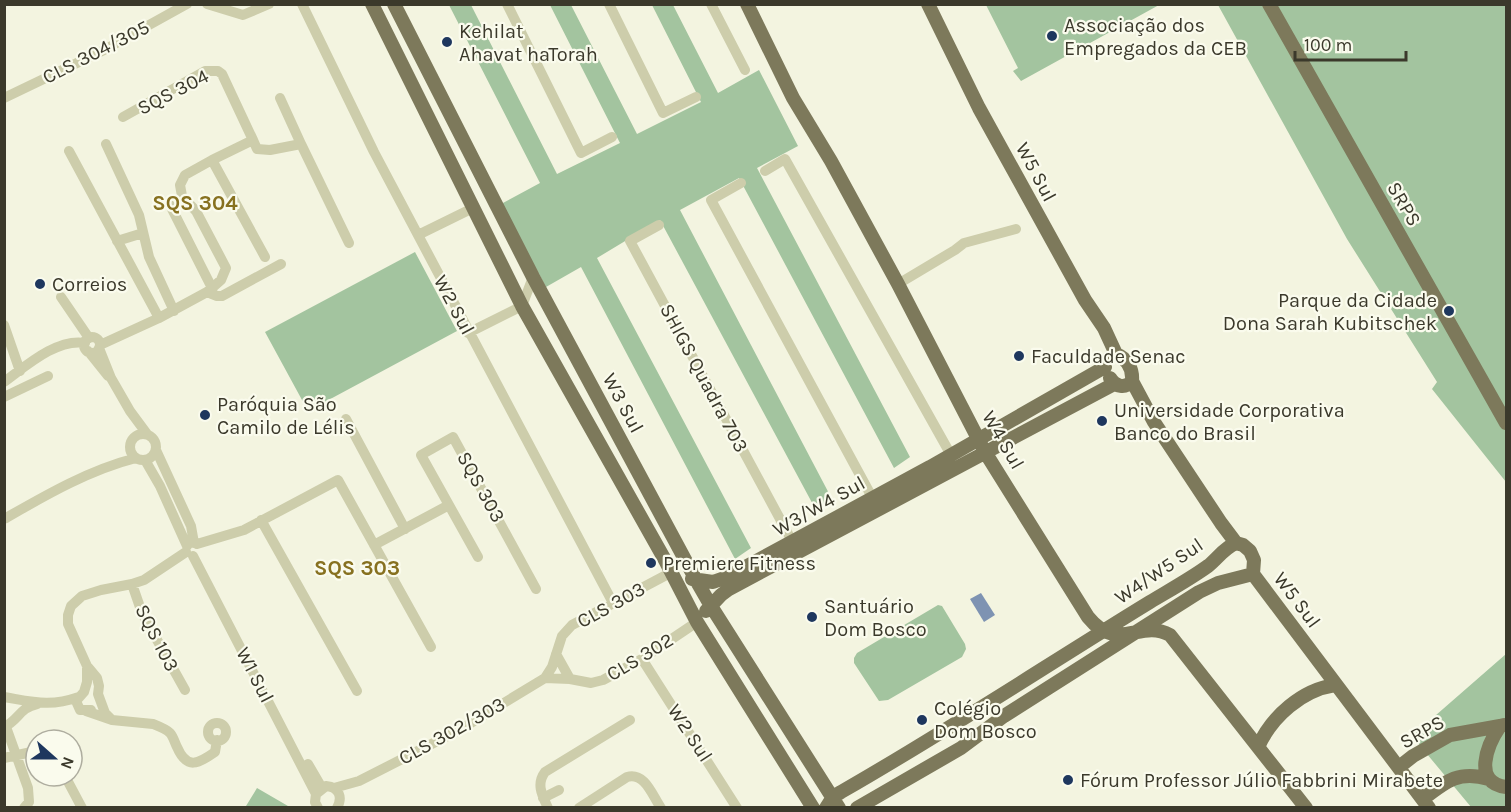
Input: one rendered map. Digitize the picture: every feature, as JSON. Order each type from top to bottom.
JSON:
[{"type":"main road","name":"W3 Sul","points":[[372,4],[522,306],[672,572],[697,622],[813,807]]},
{"type":"main road","name":"W3 Sul","points":[[394,4],[533,277],[696,580],[833,804]]},
{"type":"main road","name":"W4 Sul","points":[[747,4],[793,98],[831,161],[898,284],[985,452],[1088,617],[1103,631]]},
{"type":"main road","name":"SRPS","points":[[1269,4],[1506,423]]},
{"type":"main road","name":"W5 Sul","points":[[929,5],[979,108],[1085,300],[1104,328],[1116,354]]},
{"type":"main road","points":[[411,84],[425,87],[432,80]]},
{"type":"main road","points":[[978,439],[1105,367],[1109,358],[1116,354],[1126,359],[1133,374],[1132,381],[1125,386],[1114,384],[985,452]]},
{"type":"main road","points":[[1105,367],[1114,384]]},
{"type":"main road","name":"W5 Sul","points":[[1132,381],[1154,422],[1221,523],[1236,543],[1250,551],[1254,560],[1253,574],[1426,803]]},
{"type":"main road","name":"W3/W4 Sul","points":[[697,622],[729,589],[793,543],[836,525],[873,499],[978,439]]},
{"type":"main road","points":[[604,452],[614,446],[626,450]]},
{"type":"main road","name":"W3/W4 Sul","points":[[672,572],[696,580],[713,582],[760,566],[836,525],[985,452]]},
{"type":"main road","name":"W4/W5 Sul","points":[[1103,631],[1208,566],[1228,547],[1236,543]]},
{"type":"main road","name":"W4/W5 Sul","points":[[1136,633],[1199,592],[1218,583],[1253,574]]},
{"type":"main road","points":[[1191,577],[1198,582],[1199,592]]},
{"type":"main road","points":[[833,804],[899,759],[1103,631],[1122,635],[1159,630],[1170,635],[1306,807]]},
{"type":"main road","points":[[857,807],[961,748],[1004,716],[1136,633]]},
{"type":"main road","points":[[1083,642],[1091,649],[1095,658]]},
{"type":"main road","points":[[1258,747],[1273,722],[1298,700],[1317,689],[1335,685]]},
{"type":"main road","points":[[986,705],[1004,716]]},
{"type":"main road","points":[[986,705],[991,726]]},
{"type":"main road","points":[[759,719],[771,718],[775,707]]},
{"type":"main road","points":[[1503,726],[1486,755],[1485,765],[1506,798]]},
{"type":"main road","name":"SRPS","points":[[1399,767],[1413,756],[1450,735],[1503,726]]},
{"type":"main road","points":[[917,749],[917,764],[923,770]]},
{"type":"main road","points":[[899,759],[907,764],[909,777]]},
{"type":"main road","points":[[1426,803],[1447,782],[1460,776],[1479,776],[1498,784]]},
{"type":"street","name":"CLS 304/305","points":[[4,98],[104,50],[187,4]]},
{"type":"street","points":[[213,6],[243,15],[269,4]]},
{"type":"street","name":"W2 Sul","points":[[302,4],[374,152],[613,603]]},
{"type":"street","points":[[507,4],[581,153],[612,137]]},
{"type":"street","points":[[609,4],[663,113],[696,97]]},
{"type":"street","points":[[711,4],[745,70]]},
{"type":"street","name":"SQS 304","points":[[123,117],[211,69],[222,74],[253,140]]},
{"type":"street","points":[[280,98],[349,243]]},
{"type":"street","points":[[4,382],[62,346],[74,341],[93,344],[125,333],[159,318],[209,290],[221,280],[225,268],[196,212],[182,196],[180,185],[185,175],[212,159],[253,140],[257,149],[270,150],[301,144]]},
{"type":"street","points":[[106,144],[139,215],[149,257],[174,310]]},
{"type":"street","points":[[69,151],[159,318]]},
{"type":"street","points":[[212,159],[265,257]]},
{"type":"street","points":[[765,171],[785,159],[951,455]]},
{"type":"street","points":[[741,183],[711,200],[873,499]]},
{"type":"street","points":[[170,205],[209,290],[217,296],[222,296],[281,264]]},
{"type":"street","points":[[418,236],[473,208]]},
{"type":"street","name":"SHIGS Quadra 703","points":[[659,225],[630,241],[793,543]]},
{"type":"street","points":[[898,284],[964,243],[1016,229]]},
{"type":"street","points":[[117,241],[143,232]]},
{"type":"street","points":[[468,333],[522,306],[533,277]]},
{"type":"street","points":[[141,285],[159,279]]},
{"type":"street","points":[[149,301],[165,292]]},
{"type":"street","points":[[4,519],[37,500],[109,465],[141,459],[153,454],[156,450],[154,440],[130,411],[93,344],[61,297]]},
{"type":"street","points":[[4,325],[20,371]]},
{"type":"street","points":[[4,397],[48,376]]},
{"type":"street","points":[[130,411],[132,455],[141,459]]},
{"type":"street","points":[[346,419],[405,529]]},
{"type":"street","points":[[109,465],[131,441],[142,433],[147,434]]},
{"type":"street","name":"SQS 303","points":[[478,557],[421,454],[453,437],[537,589]]},
{"type":"street","name":"W1 Sul","points":[[156,450],[191,526],[193,550]]},
{"type":"street","name":"W1 Sul","points":[[141,459],[193,550],[319,791],[315,802],[318,807]]},
{"type":"street","points":[[193,550],[244,530],[338,480],[431,647]]},
{"type":"street","name":"SQS 303","points":[[375,545],[449,505]]},
{"type":"street","points":[[261,520],[357,691]]},
{"type":"street","points":[[170,563],[177,552],[182,532]]},
{"type":"street","name":"SQS 103","points":[[112,720],[105,713],[99,698],[97,678],[87,666],[68,624],[71,606],[82,596],[144,580],[193,550]]},
{"type":"street","name":"CLS 303","points":[[545,678],[552,667],[562,636],[572,625],[672,572]]},
{"type":"street","name":"SQS 103","points":[[132,584],[142,613],[185,690]]},
{"type":"street","name":"CLS 302","points":[[545,678],[591,683],[603,680],[697,622]]},
{"type":"street","points":[[556,654],[570,679]]},
{"type":"street","name":"W2 Sul","points":[[642,658],[737,807]]},
{"type":"street","points":[[83,711],[77,706],[76,701],[87,682],[87,666]]},
{"type":"street","name":"CLS 302/303","points":[[319,791],[326,786],[334,788],[359,781],[461,729],[545,678]]},
{"type":"street","points":[[56,704],[81,695],[99,698],[95,708],[83,711]]},
{"type":"street","points":[[10,698],[40,704]]},
{"type":"street","points":[[10,698],[20,711]]},
{"type":"street","points":[[24,807],[29,802],[29,795],[10,758],[5,727],[20,711],[29,706],[56,704],[112,720],[153,724],[170,733],[182,758],[189,762],[202,761],[215,752],[217,740]]},
{"type":"street","points":[[559,790],[545,802],[539,786],[544,772],[630,720]]},
{"type":"street","points":[[579,807],[627,777],[635,775],[642,778],[661,807]]},
{"type":"street","name":"CLS 302/303","points":[[338,805],[359,781]]},
{"type":"street","points":[[72,788],[82,807]]},
{"type":"street","points":[[334,788],[338,805]]},
{"type":"green space","points":[[449,5],[471,5],[557,174],[620,143],[550,5],[571,5],[637,134],[701,102],[652,5],[673,5],[718,93],[759,70],[798,146],[757,168],[910,457],[894,468],[739,178],[680,210],[833,501],[817,512],[660,220],[597,258],[751,548],[735,559],[581,267],[546,287],[501,204],[540,183]]},
{"type":"green space","name":"Associação dos Empregados da CEB","points":[[986,5],[1159,5],[1021,81],[1013,71],[1018,68]]},
{"type":"green space","name":"Parque da Cidade Dona Sarah Kubitschek","points":[[1218,5],[1506,5],[1506,482],[1432,389],[1437,382],[1347,239]]},
{"type":"green space","points":[[415,252],[457,331],[308,411],[265,332]]},
{"type":"green space","points":[[938,605],[942,606],[965,644],[966,649],[962,657],[888,700],[879,701],[854,663],[857,653]]},
{"type":"green space","points":[[1506,654],[1506,807],[1471,807],[1412,736]]},
{"type":"green space","points":[[257,788],[288,806],[246,806]]},
{"type":"water","points":[[981,593],[995,615],[984,622],[970,599]]},
{"type":"place","name":"Associação dos Empregados da CEB","points":[[1052,36]]},
{"type":"place","name":"Kehilat Ahavat haTorah","points":[[447,42]]},
{"type":"place","name":"Correios","points":[[40,284]]},
{"type":"place","name":"Parque da Cidade Dona Sarah Kubitschek","points":[[1449,311]]},
{"type":"place","name":"Faculdade Senac","points":[[1019,356]]},
{"type":"place","name":"Paróquia São Camilo de Lélis","points":[[205,415]]},
{"type":"place","name":"Universidade Corporativa Banco do Brasil","points":[[1102,421]]},
{"type":"place","name":"Premiere Fitness","points":[[651,563]]},
{"type":"place","name":"Santuário Dom Bosco","points":[[812,617]]},
{"type":"place","name":"Colégio Dom Bosco","points":[[922,720]]},
{"type":"place","name":"Fórum Professor Júlio Fabbrini Mirabete","points":[[1068,780]]},
{"type":"district","name":"SQS 304","points":[[195,203]]},
{"type":"district","name":"SQS 303","points":[[357,568]]}]
